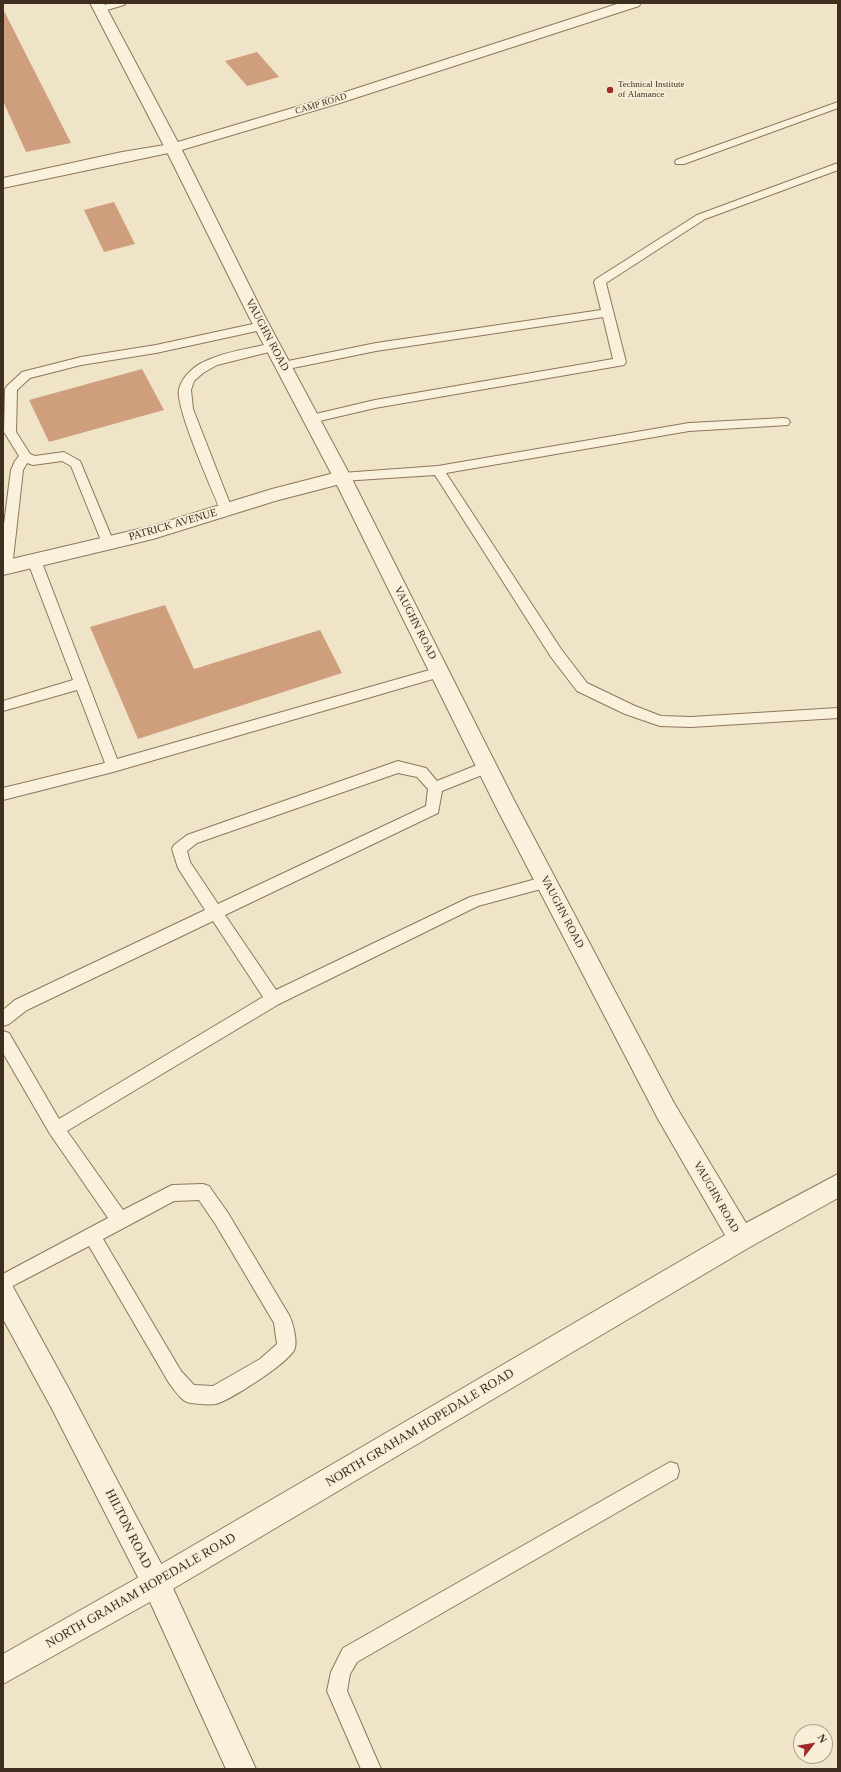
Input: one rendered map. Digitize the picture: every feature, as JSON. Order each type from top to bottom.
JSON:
[{"type":"street","name":"CAMP ROAD","points":[[3,183],[122,157],[174,148],[336,100],[634,3]]},
{"type":"street","name":"VAUGHN ROAD","points":[[98,6],[174,148],[262,326],[342,477],[487,767],[666,1111],[741,1239]]},
{"type":"street","name":"PATRICK AVENUE","points":[[4,568],[153,532],[226,509],[342,477]]},
{"type":"street","name":"NORTH GRAHAM HOPEDALE ROAD","points":[[3,1670],[156,1583],[741,1239],[838,1185]]},
{"type":"street","name":"HILTON ROAD","points":[[3,1294],[65,1407],[156,1583],[241,1769]]},
{"type":"lane","points":[[98,6],[121,3]]},
{"type":"lane","points":[[680,162],[838,105]]},
{"type":"lane","points":[[311,419],[383,403],[620,362],[600,282],[701,217],[838,166]]},
{"type":"lane","points":[[283,366],[376,347],[608,313]]},
{"type":"lane","points":[[108,543],[76,464],[64,456],[33,461],[26,457],[10,432],[11,389],[26,374],[81,361],[156,349],[262,326]]},
{"type":"lane","points":[[226,509],[187,409],[185,390],[188,379],[199,370],[213,362],[273,347]]},
{"type":"lane","points":[[342,477],[438,470],[689,427],[784,422]]},
{"type":"lane","points":[[4,568],[17,470],[19,464],[26,457]]},
{"type":"lane","points":[[438,470],[556,653],[582,687],[630,710],[660,721],[691,722],[838,713]]},
{"type":"lane","points":[[34,560],[113,766]]},
{"type":"lane","points":[[3,794],[113,766],[440,672]]},
{"type":"lane","points":[[3,706],[81,683]]},
{"type":"lane","points":[[3,1019],[21,1005],[215,913],[432,809],[435,788],[422,772],[398,767],[192,839],[179,849],[182,864],[215,913],[273,999]]},
{"type":"lane","points":[[435,788],[487,767]]},
{"type":"lane","points":[[56,1130],[273,999],[476,901],[547,882]]},
{"type":"lane","points":[[3,1038],[56,1130],[120,1221]]},
{"type":"lane","points":[[3,1283],[172,1193],[203,1192],[222,1219],[282,1321],[286,1347],[266,1366],[215,1395],[190,1394],[175,1377],[92,1236]]},
{"type":"lane","points":[[371,1769],[337,1691],[337,1681],[344,1663],[350,1655],[670,1471]]},
{"type":"building","points":[[3,9],[71,143],[26,152],[3,101]]},
{"type":"building","points":[[257,52],[279,77],[247,86],[225,61]]},
{"type":"building","points":[[114,202],[135,244],[104,252],[84,210]]},
{"type":"building","points":[[142,369],[164,410],[49,442],[29,400]]},
{"type":"building","points":[[165,605],[194,669],[320,630],[342,673],[138,739],[90,627]]},
{"type":"place","name":"Technical Institute of Alamance","points":[[610,90]]}]
